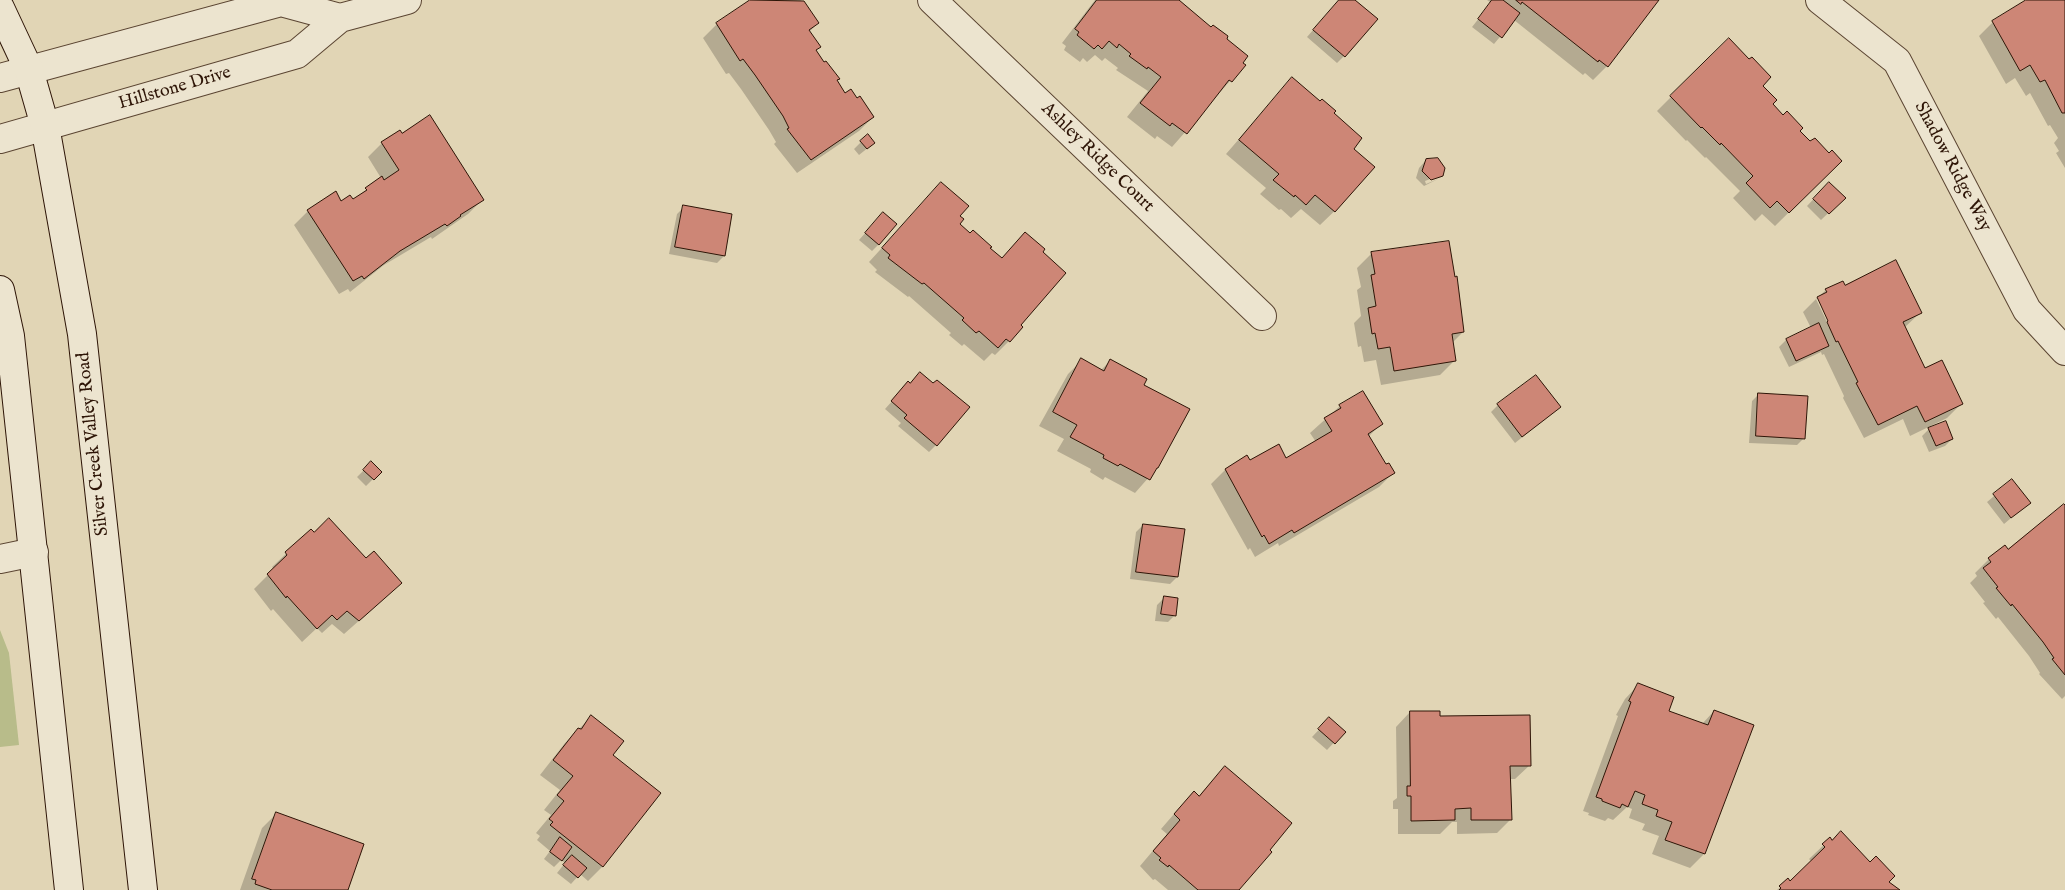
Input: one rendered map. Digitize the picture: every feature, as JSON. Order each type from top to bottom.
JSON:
[{"type":"street","name":"Hillstone Drive","points":[[0,139],[297,54],[340,18],[407,0]]},
{"type":"street","name":"Ashley Ridge Court","points":[[932,0],[1262,316]]},
{"type":"street","name":"Shadow Ridge Way","points":[[1820,0],[1897,61],[2027,310],[2065,351]]},
{"type":"street","name":"Hillstone Drive","points":[[0,78],[280,2],[340,18]]},
{"type":"street","name":"Silver Creek Valley Road","points":[[0,8],[29,70],[45,126],[82,334],[143,890]]},
{"type":"street","points":[[0,290],[10,336],[69,890]]},
{"type":"street","points":[[0,558],[34,552]]},
{"type":"green space","points":[[0,630],[9,653],[19,745],[0,747]]},
{"type":"building","points":[[750,0],[804,1],[819,23],[809,30],[821,47],[816,50],[840,79],[837,80],[845,93],[851,89],[857,98],[860,96],[874,117],[811,160],[787,129],[789,128],[783,116],[755,75],[743,59],[740,61],[716,23]]},
{"type":"building","points":[[1097,0],[1179,0],[1211,27],[1213,25],[1228,36],[1227,39],[1248,56],[1243,63],[1246,65],[1232,82],[1229,80],[1187,134],[1172,123],[1170,126],[1140,103],[1161,77],[1129,56],[1131,54],[1119,44],[1117,48],[1109,41],[1102,49],[1098,45],[1094,49],[1077,35],[1079,32],[1075,29]]},
{"type":"building","points":[[1339,0],[1355,0],[1378,19],[1345,57],[1313,30]]},
{"type":"building","points":[[1492,0],[1503,0],[1520,13],[1502,38],[1478,19]]},
{"type":"building","points":[[1516,0],[1659,0],[1608,67],[1599,60],[1598,62],[1522,2],[1521,4]]},
{"type":"building","points":[[2026,0],[2065,0],[2065,113],[2062,113],[2045,80],[2040,82],[2030,65],[2020,71],[1992,21]]},
{"type":"building","points":[[1729,38],[1749,59],[1752,57],[1771,77],[1763,86],[1777,100],[1773,104],[1783,115],[1787,111],[1803,128],[1800,131],[1810,141],[1815,138],[1829,153],[1832,150],[1842,161],[1789,213],[1777,201],[1770,208],[1746,183],[1753,176],[1721,143],[1720,145],[1701,128],[1670,96]]},
{"type":"building","points":[[1292,77],[1320,101],[1322,99],[1336,111],[1334,113],[1362,138],[1354,149],[1375,167],[1335,212],[1315,195],[1306,205],[1295,195],[1294,197],[1273,180],[1279,174],[1239,140]]},
{"type":"building","points":[[430,115],[484,200],[460,215],[447,226],[445,224],[400,251],[364,279],[362,276],[353,281],[307,210],[336,191],[341,201],[350,195],[353,199],[367,190],[365,188],[382,176],[384,180],[399,170],[381,142],[400,130],[402,133]]},
{"type":"building","points":[[868,134],[875,143],[867,149],[860,141]]},
{"type":"building","points":[[1438,158],[1445,168],[1443,176],[1431,180],[1422,171],[1426,159]]},
{"type":"building","points":[[941,182],[969,206],[960,216],[964,219],[960,224],[970,233],[973,230],[1002,258],[1025,232],[1045,249],[1043,252],[1066,273],[1021,325],[1023,327],[1010,342],[1006,339],[998,348],[979,331],[976,333],[962,320],[964,318],[924,283],[922,284],[888,258],[890,255],[882,248]]},
{"type":"building","points":[[1829,182],[1846,198],[1829,214],[1813,199]]},
{"type":"building","points":[[683,205],[732,214],[725,256],[675,247]]},
{"type":"building","points":[[883,212],[897,224],[879,245],[865,233]]},
{"type":"building","points":[[1449,241],[1455,277],[1457,276],[1464,332],[1452,334],[1456,361],[1394,371],[1390,347],[1378,349],[1375,333],[1372,334],[1368,308],[1376,306],[1371,275],[1375,274],[1371,252]]},
{"type":"building","points":[[1896,260],[1922,313],[1903,322],[1925,368],[1942,360],[1963,404],[1925,422],[1917,406],[1878,425],[1856,383],[1858,382],[1838,341],[1836,342],[1817,297],[1827,292],[1825,289],[1843,281],[1845,285]]},
{"type":"building","points":[[1819,323],[1829,346],[1796,361],[1786,339]]},
{"type":"building","points":[[1081,358],[1104,371],[1110,359],[1147,379],[1144,385],[1190,409],[1150,480],[1120,464],[1118,466],[1103,458],[1104,455],[1070,437],[1077,425],[1053,412]]},
{"type":"building","points":[[920,372],[933,383],[937,380],[970,407],[937,446],[904,418],[907,415],[891,401],[908,381],[910,383]]},
{"type":"building","points":[[1536,375],[1561,407],[1522,437],[1497,404]]},
{"type":"building","points":[[1363,391],[1383,424],[1368,434],[1386,464],[1389,463],[1395,473],[1294,533],[1292,530],[1269,544],[1264,535],[1262,537],[1225,469],[1247,455],[1250,460],[1279,444],[1286,458],[1332,431],[1324,418],[1341,408],[1339,405]]},
{"type":"building","points":[[1758,393],[1808,396],[1805,439],[1756,436]]},
{"type":"building","points":[[1946,421],[1953,439],[1936,446],[1928,428]]},
{"type":"building","points":[[371,461],[382,472],[374,480],[363,470]]},
{"type":"building","points":[[2012,479],[2031,503],[2011,518],[1993,494]]},
{"type":"building","points":[[2064,504],[2065,675],[2052,659],[2054,658],[2043,642],[2012,604],[2011,606],[1996,588],[1998,587],[1983,568],[1991,562],[1988,558],[2005,545],[2008,549]]},
{"type":"building","points":[[329,518],[366,558],[374,551],[402,583],[359,621],[347,611],[337,620],[332,615],[317,629],[287,596],[286,598],[267,574],[287,555],[285,552],[311,529],[314,532]]},
{"type":"building","points":[[1143,524],[1185,529],[1178,577],[1136,572]]},
{"type":"building","points":[[1164,596],[1178,598],[1176,616],[1161,614]]},
{"type":"building","points":[[1638,683],[1674,697],[1669,711],[1708,725],[1714,710],[1754,725],[1705,854],[1665,840],[1672,822],[1656,816],[1658,810],[1642,804],[1645,795],[1635,791],[1628,807],[1622,804],[1620,808],[1596,797],[1631,702],[1629,701]]},
{"type":"building","points":[[1410,711],[1440,711],[1440,716],[1530,715],[1531,766],[1510,766],[1512,820],[1471,820],[1471,808],[1455,809],[1455,820],[1411,821],[1411,796],[1407,796],[1407,786],[1410,786]]},
{"type":"building","points":[[591,715],[624,741],[613,755],[661,793],[603,867],[550,825],[553,822],[549,819],[564,801],[557,795],[573,776],[553,760],[578,728],[581,729]]},
{"type":"building","points":[[1329,717],[1346,732],[1335,744],[1318,729]]},
{"type":"building","points":[[1225,766],[1292,823],[1270,850],[1272,852],[1239,890],[1198,890],[1169,865],[1168,867],[1159,860],[1161,858],[1153,851],[1180,820],[1174,814],[1194,791],[1199,796]]},
{"type":"building","points":[[276,812],[364,844],[348,890],[272,890],[255,884],[256,880],[252,879]]},
{"type":"building","points":[[1841,831],[1870,862],[1876,856],[1895,876],[1889,882],[1900,890],[1779,890],[1781,888],[1779,886],[1788,878],[1790,881],[1825,847],[1822,844],[1830,837],[1832,840]]},
{"type":"building","points":[[560,837],[572,847],[562,861],[550,852]]},
{"type":"building","points":[[572,855],[587,868],[578,878],[563,865]]}]
